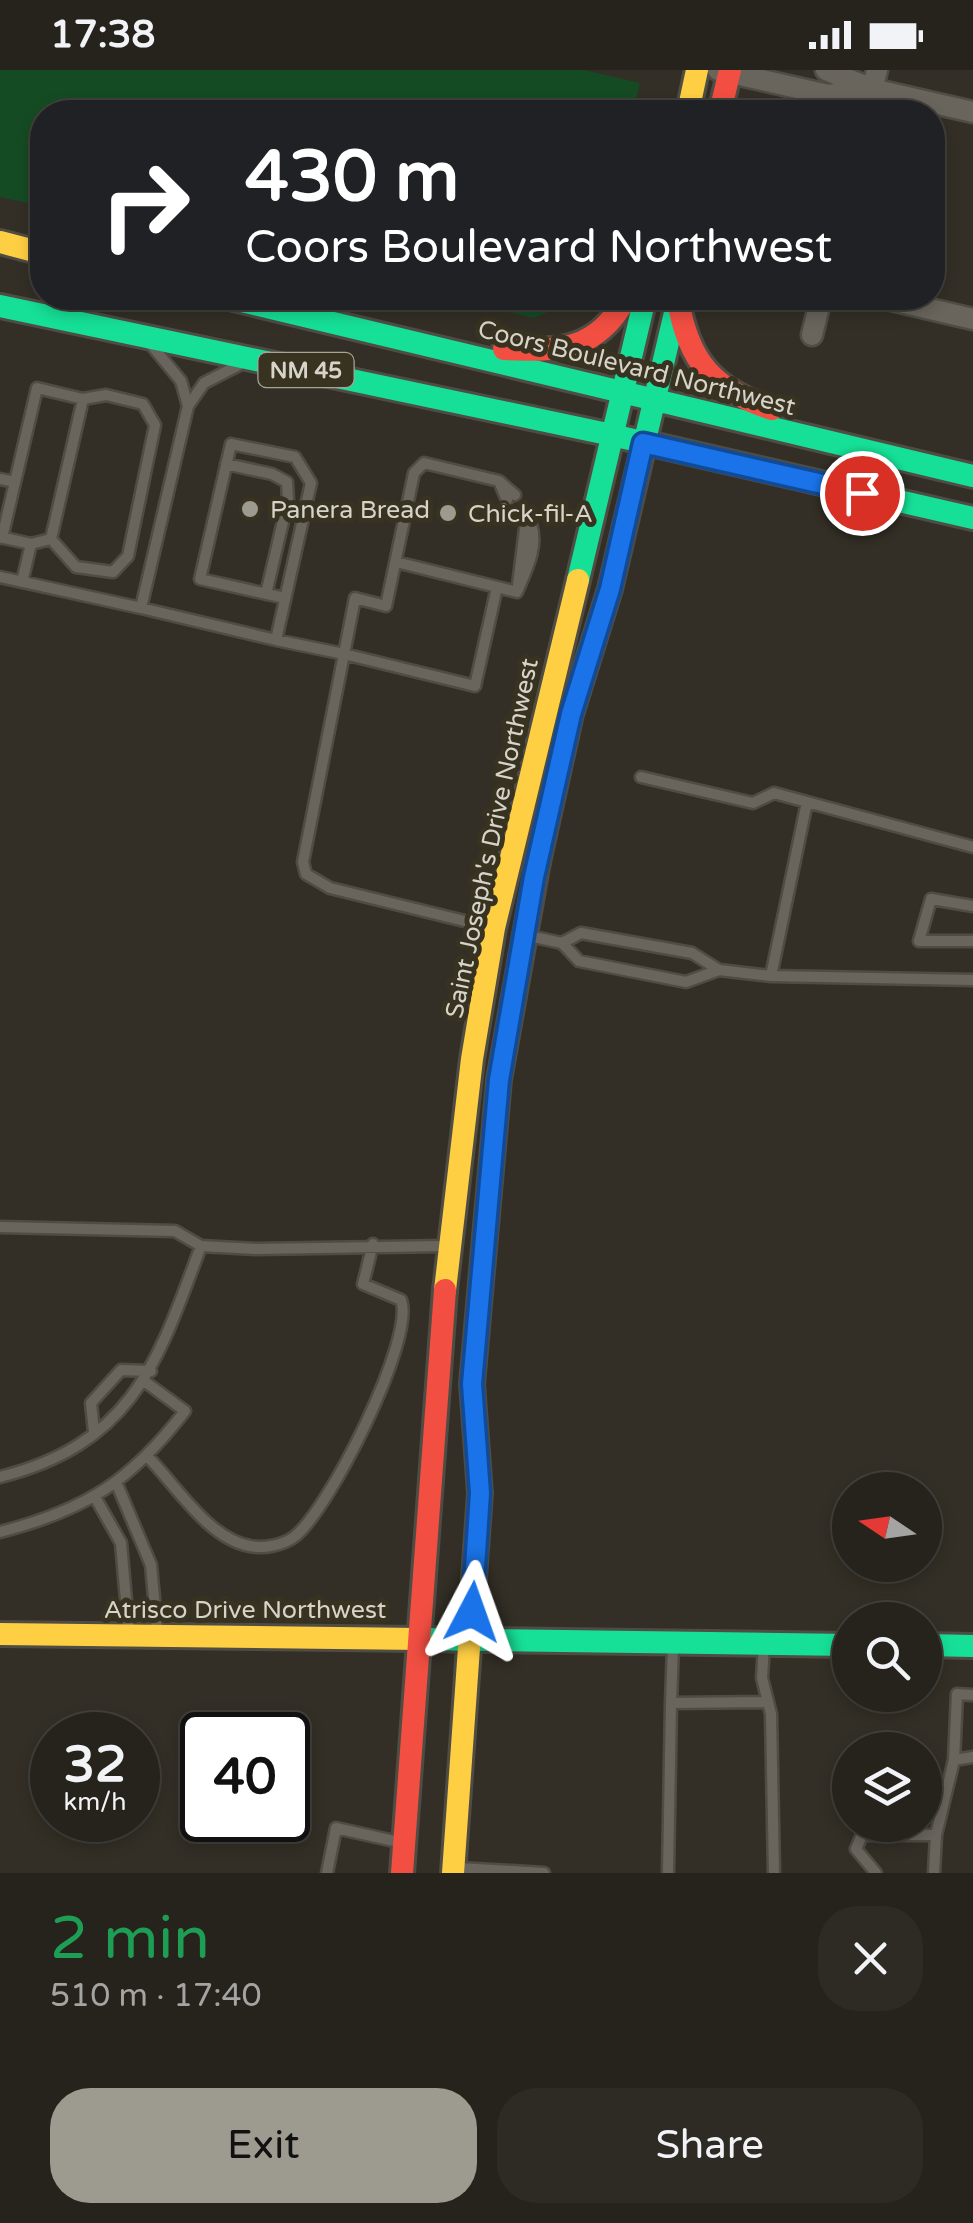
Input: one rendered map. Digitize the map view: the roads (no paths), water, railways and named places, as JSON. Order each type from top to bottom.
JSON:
[{"type":"street","points":[[691,100],[698,70]]},
{"type":"street","points":[[826,70],[875,80],[936,100]]},
{"type":"street","points":[[721,100],[725,71],[828,95],[875,80]]},
{"type":"street","points":[[945,103],[973,112]]},
{"type":"street","points":[[0,242],[30,250]]},
{"type":"street","name":"NM 45","points":[[0,306],[612,435],[973,518]]},
{"type":"street","name":"Coors Boulevard Northwest","points":[[279,310],[973,476]]},
{"type":"street","points":[[430,346],[548,350],[591,342],[621,310]]},
{"type":"street","name":"Saint Joseph's Drive Northwest","points":[[402,1873],[441,1328],[472,1060],[494,928],[642,310]]},
{"type":"street","name":"Saint Joseph's Drive Northwest","points":[[453,1870],[480,1493],[472,1416],[474,1346],[499,1080],[524,935],[571,714],[610,589],[675,310]]},
{"type":"street","points":[[679,310],[682,333],[696,366],[711,383],[738,400],[896,441],[924,465]]},
{"type":"street","points":[[812,334],[818,310]]},
{"type":"street","points":[[937,310],[973,318]]},
{"type":"street","points":[[494,928],[524,935]]},
{"type":"street","name":"Atrisco Drive Northwest","points":[[0,1634],[832,1644]]},
{"type":"street","points":[[942,1646],[973,1646]]},
{"type":"lane","points":[[136,334],[181,381],[188,406]]},
{"type":"lane","points":[[141,608],[188,406],[204,383],[253,359]]},
{"type":"lane","points":[[37,388],[83,398],[106,395],[144,404],[154,425],[128,556],[113,572],[76,567],[51,539],[31,544],[1,537],[37,388]]},
{"type":"lane","points":[[51,539],[83,398]]},
{"type":"lane","points":[[276,640],[286,598],[311,483],[296,457],[231,444],[200,578],[286,598]]},
{"type":"lane","points":[[226,464],[272,474],[287,482],[288,500],[266,594]]},
{"type":"lane","points":[[494,928],[330,888],[306,874],[303,862],[356,598],[386,606],[414,473],[424,464],[499,481],[511,498]]},
{"type":"lane","points":[[0,479],[15,482]]},
{"type":"lane","points":[[396,562],[497,587],[518,588],[528,526]]},
{"type":"lane","points":[[22,582],[31,544]]},
{"type":"lane","points":[[0,577],[475,686],[497,587]]},
{"type":"lane","points":[[641,776],[753,803],[774,793],[973,847]]},
{"type":"lane","points":[[771,976],[807,802]]},
{"type":"lane","points":[[973,906],[931,899],[920,941],[973,942]]},
{"type":"lane","points":[[562,944],[581,933],[692,953],[719,970],[771,976],[973,980]]},
{"type":"lane","points":[[524,935],[562,944],[579,960],[686,982],[719,970]]},
{"type":"lane","points":[[0,1228],[175,1231],[201,1246],[452,1246]]},
{"type":"lane","points":[[149,1458],[226,1539],[254,1547],[274,1545],[290,1540],[306,1526],[360,1437],[402,1336],[406,1312],[401,1300],[363,1284],[373,1244]]},
{"type":"lane","points":[[0,1476],[77,1446],[130,1401],[148,1376],[201,1246]]},
{"type":"lane","points":[[0,1532],[36,1522],[95,1497],[149,1458],[184,1411],[148,1376],[121,1370],[92,1404],[94,1432]]},
{"type":"lane","points":[[116,1482],[151,1565],[158,1636]]},
{"type":"lane","points":[[95,1497],[121,1542],[129,1636]]},
{"type":"lane","points":[[668,1873],[673,1642]]},
{"type":"lane","points":[[764,1644],[762,1678],[768,1702],[774,1873]]},
{"type":"lane","points":[[942,1810],[954,1760],[957,1694],[973,1694]]},
{"type":"lane","points":[[671,1703],[768,1702]]},
{"type":"lane","points":[[954,1760],[973,1757]]},
{"type":"lane","points":[[327,1873],[336,1828],[404,1843]]},
{"type":"lane","points":[[859,1842],[856,1848],[876,1873]]},
{"type":"lane","points":[[934,1873],[936,1842]]},
{"type":"lane","points":[[453,1870],[544,1873]]},
{"type":"place","name":"Panera Bread","points":[[250,509]]},
{"type":"place","name":"Chick-fil-A","points":[[448,513]]}]
